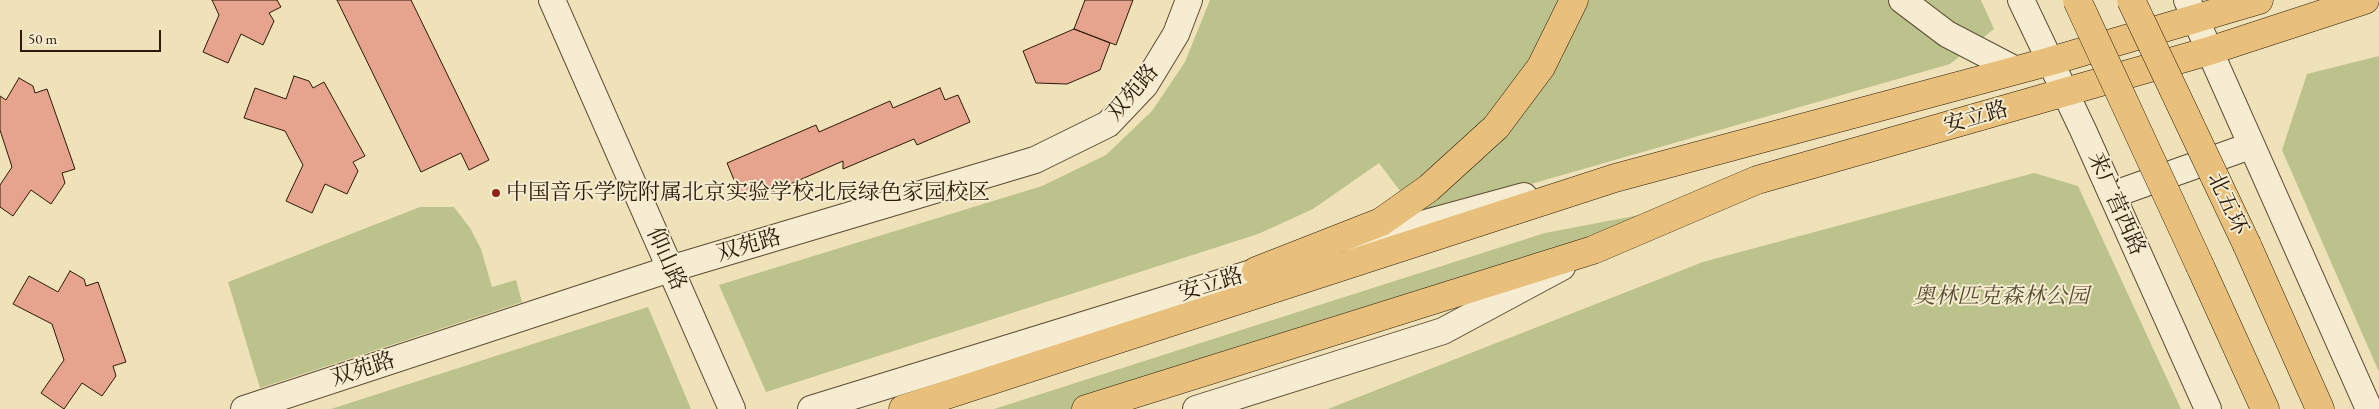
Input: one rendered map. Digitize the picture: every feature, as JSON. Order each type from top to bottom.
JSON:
[{"type":"main road","points":[[1256,271],[1380,222],[1429,188],[1496,127],[1541,67],[1574,0]]},
{"type":"main road","points":[[2077,0],[2265,409]]},
{"type":"main road","name":"北五环","points":[[2131,0],[2247,245],[2320,409]]},
{"type":"main road","name":"安立路","points":[[903,409],[1615,178],[2051,61],[2191,9],[2259,0]]},
{"type":"main road","name":"安立路","points":[[1086,409],[1593,250],[1757,180],[2209,51],[2365,0]]},
{"type":"street","name":"仰山路","points":[[552,0],[732,409]]},
{"type":"street","name":"双苑路","points":[[244,409],[670,269],[1035,160],[1108,124],[1145,85],[1176,34],[1189,0]]},
{"type":"street","points":[[1902,0],[1947,34],[2016,70]]},
{"type":"street","name":"来广营西路","points":[[2021,0],[2066,93],[2208,409]]},
{"type":"street","points":[[2191,9],[2250,146],[2369,409]]},
{"type":"street","points":[[2112,194],[2250,146]]},
{"type":"street","name":"安立路","points":[[811,409],[1256,271],[1504,200],[1615,178]]},
{"type":"street","name":"安立路","points":[[1196,409],[1268,399],[1443,331],[1593,250]]},
{"type":"green space","points":[[1210,0],[1981,0],[1994,29],[1950,64],[1419,216],[1379,163],[1313,209],[1258,234],[766,392],[719,285],[1042,186],[1106,155],[1152,111],[1185,62]]},
{"type":"green space","points":[[2379,56],[2379,372],[2282,150],[2307,74]]},
{"type":"green space","name":"奥林匹克森林公园","points":[[2034,173],[2078,186],[2181,409],[1328,409],[1703,262]]},
{"type":"green space","points":[[420,207],[454,207],[470,228],[481,249],[492,287],[516,280],[522,302],[260,388],[228,282]]},
{"type":"green space","points":[[1676,208],[1094,409],[994,409],[1545,233]]},
{"type":"green space","points":[[648,307],[691,409],[331,409]]},
{"type":"building","points":[[212,0],[277,0],[281,7],[269,13],[274,21],[263,45],[241,34],[228,63],[203,52],[219,15]]},
{"type":"building","points":[[337,0],[411,0],[489,160],[469,170],[461,153],[421,172]]},
{"type":"building","points":[[1085,0],[1133,0],[1116,45],[1074,29]]},
{"type":"building","points":[[1074,29],[1110,43],[1100,70],[1067,84],[1036,83],[1023,51]]},
{"type":"building","points":[[294,76],[309,81],[313,88],[324,82],[365,156],[353,162],[358,171],[347,194],[325,184],[312,213],[286,201],[303,165],[285,131],[244,118],[255,88],[286,99]]},
{"type":"building","points":[[19,78],[33,86],[35,93],[47,89],[75,169],[62,173],[65,183],[51,204],[31,190],[13,216],[0,207],[0,185],[12,167],[0,130],[0,96],[6,100]]},
{"type":"building","points":[[940,88],[945,100],[958,95],[970,122],[917,145],[914,139],[843,169],[843,161],[772,192],[770,187],[742,199],[727,163],[816,125],[819,132],[890,101],[893,108]]},
{"type":"building","points":[[70,271],[84,279],[86,286],[98,282],[126,362],[113,366],[116,376],[102,396],[82,383],[64,409],[41,393],[64,360],[52,324],[13,304],[29,276],[58,292]]},
{"type":"place","name":"中国音乐学院附属北京实验学校北辰绿色家园校区","points":[[496,193]]}]
